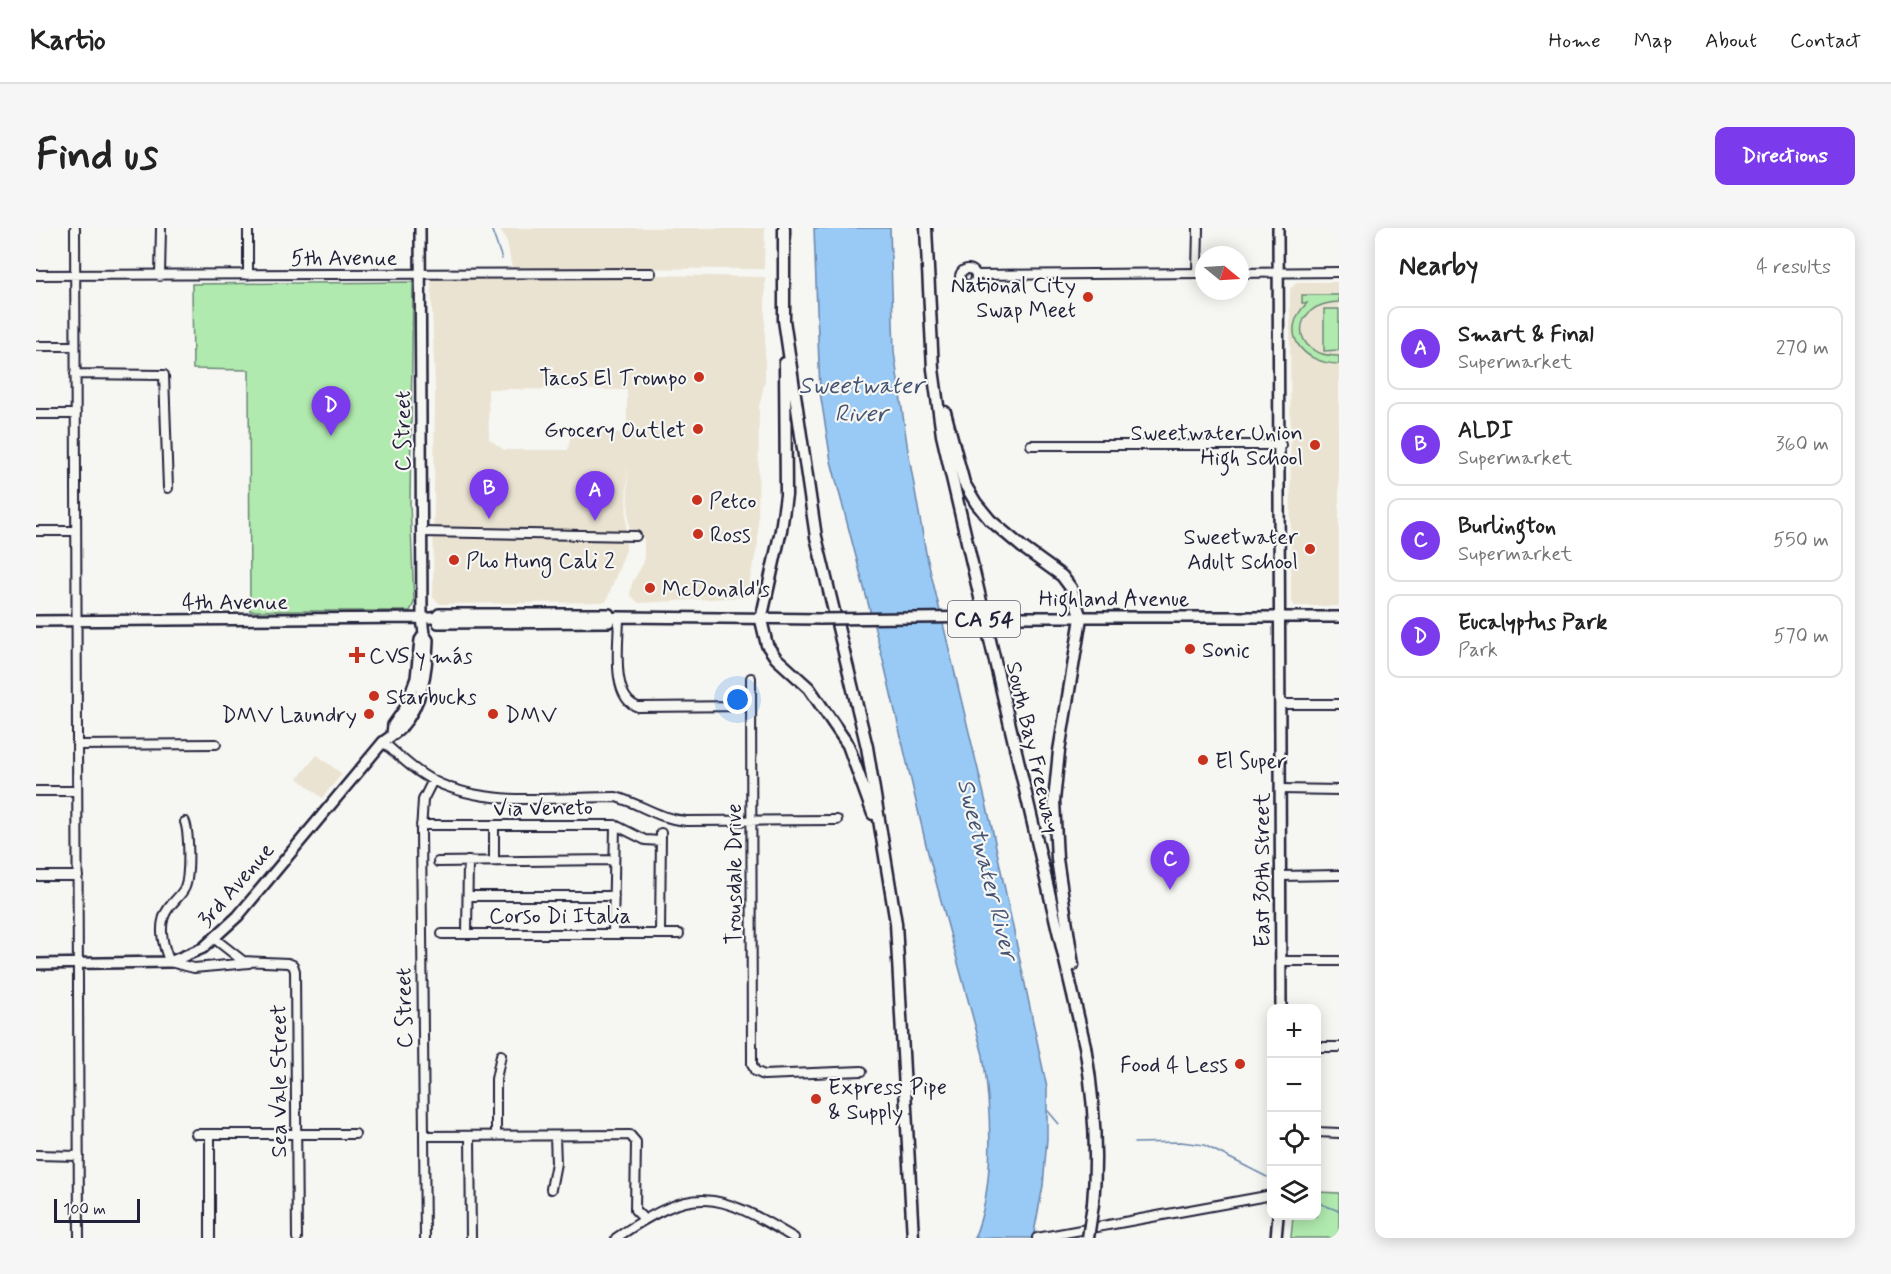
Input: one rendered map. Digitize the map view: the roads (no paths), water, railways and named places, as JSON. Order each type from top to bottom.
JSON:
[{"type":"highway","points":[[784,228],[786,495],[781,530],[760,620],[767,645],[776,658],[809,688],[848,745],[883,846]]},
{"type":"highway","name":"South Bay Freeway","points":[[926,228],[928,308],[942,435],[1072,992],[1092,1088],[1096,1137],[1093,1204],[1088,1238]]},
{"type":"highway","points":[[928,308],[947,423],[964,483],[990,520],[1062,576],[1071,588],[1082,618],[1059,751],[1054,801],[1057,859],[1073,968],[1072,992]]},
{"type":"highway","points":[[784,320],[816,537],[867,747],[896,923],[913,1238]]},
{"type":"main road","name":"C Street","points":[[383,742],[400,730],[422,690],[428,654],[428,640],[424,634],[423,618],[420,228]]},
{"type":"main road","name":"East 30th Street","points":[[1278,228],[1281,445],[1281,1004]]},
{"type":"main road","name":"Highland Avenue","points":[[636,619],[1339,617]]},
{"type":"main road","name":"4th Avenue","points":[[36,621],[435,618],[438,623],[609,622],[615,618],[636,619]]},
{"type":"main road","name":"3rd Avenue","points":[[36,964],[170,962],[189,956],[215,939],[383,742]]},
{"type":"main road","points":[[1276,1238],[1277,1220]]},
{"type":"street","points":[[75,228],[80,1238]]},
{"type":"street","points":[[160,276],[161,228]]},
{"type":"street","points":[[248,228],[248,275]]},
{"type":"street","points":[[1198,228],[1199,246]]},
{"type":"street","points":[[1249,273],[1339,272]]},
{"type":"street","name":"5th Avenue","points":[[36,276],[651,273]]},
{"type":"street","points":[[976,275],[1195,273]]},
{"type":"street","points":[[36,346],[75,346]]},
{"type":"street","points":[[75,374],[164,375],[168,488]]},
{"type":"street","points":[[36,414],[75,414]]},
{"type":"street","points":[[1031,445],[1281,445]]},
{"type":"street","points":[[36,531],[76,531]]},
{"type":"street","points":[[422,532],[636,536]]},
{"type":"street","points":[[615,618],[620,687],[628,703],[648,707],[750,706]]},
{"type":"street","name":"Trousdale Drive","points":[[751,678],[750,822],[754,1069],[764,1075],[862,1071]]},
{"type":"street","points":[[1281,704],[1339,704]]},
{"type":"street","points":[[383,742],[433,780],[470,794],[497,798],[616,797],[669,819],[750,822],[837,819]]},
{"type":"street","points":[[77,745],[216,744]]},
{"type":"street","name":"C Street","points":[[425,1238],[421,825],[423,800],[433,780]]},
{"type":"street","points":[[1280,789],[1339,790]]},
{"type":"street","points":[[36,791],[77,791]]},
{"type":"street","points":[[170,962],[164,949],[162,925],[165,913],[185,886],[187,872],[185,822]]},
{"type":"street","name":"Via Veneto","points":[[421,825],[615,825],[645,840],[661,837],[660,933]]},
{"type":"street","points":[[494,825],[494,860]]},
{"type":"street","points":[[613,933],[615,825]]},
{"type":"street","points":[[438,862],[614,860]]},
{"type":"street","points":[[467,933],[468,861]]},
{"type":"street","points":[[1280,876],[1339,875]]},
{"type":"street","points":[[36,876],[78,876]]},
{"type":"street","points":[[469,896],[614,896]]},
{"type":"street","name":"Corso Di Italia","points":[[442,933],[679,934]]},
{"type":"street","name":"Sea Vale Street","points":[[215,939],[238,958],[254,962],[288,963],[293,965],[295,971],[297,1238]]},
{"type":"street","points":[[1281,961],[1339,961]]},
{"type":"street","name":"Sea Vale Street","points":[[170,962],[194,968],[240,966],[254,962]]},
{"type":"street","points":[[1321,1047],[1339,1047]]},
{"type":"street","points":[[496,1136],[496,1079],[501,1054]]},
{"type":"street","points":[[1321,1132],[1339,1133]]},
{"type":"street","points":[[196,1134],[356,1134]]},
{"type":"street","points":[[210,1135],[210,1238]]},
{"type":"street","points":[[424,1136],[630,1135],[636,1142],[635,1210],[643,1218]]},
{"type":"street","points":[[470,1136],[471,1238]]},
{"type":"street","points":[[551,1189],[556,1163],[555,1136]]},
{"type":"street","points":[[36,1155],[79,1156]]},
{"type":"street","points":[[1037,1238],[1267,1195]]},
{"type":"street","points":[[616,1238],[643,1218],[684,1201],[706,1200],[744,1209],[794,1238]]},
{"type":"water","name":"Sweetwater River","points":[[814,228],[890,228],[894,352],[926,553],[992,828],[1047,1088],[1047,1139],[1043,1186],[1033,1238],[974,1238],[981,1218],[989,1172],[988,1099],[983,1055],[927,849],[885,668],[831,461],[820,392]]},
{"type":"waterway","points":[[491,228],[502,259]]},
{"type":"waterway","points":[[1048,1111],[1059,1124]]},
{"type":"waterway","points":[[1134,1143],[1181,1142],[1204,1145],[1267,1177]]},
{"type":"waterway","points":[[1321,1204],[1339,1211]]},
{"type":"place","name":"National City Swap Meet","points":[[1088,297]]},
{"type":"place","name":"Tacos El Trompo","points":[[699,377]]},
{"type":"place","name":"Grocery Outlet","points":[[698,429]]},
{"type":"place","name":"Eucalyptus Park","points":[[331,436]]},
{"type":"place","name":"Sweetwater Union High School","points":[[1315,445]]},
{"type":"place","name":"Petco","points":[[697,500]]},
{"type":"place","name":"ALDI","points":[[489,519]]},
{"type":"place","name":"Smart & Final","points":[[595,521]]},
{"type":"place","name":"Ross","points":[[698,534]]},
{"type":"place","name":"Sweetwater Adult School","points":[[1310,549]]},
{"type":"place","name":"Pho Hung Cali 2","points":[[454,560]]},
{"type":"place","name":"McDonald's","points":[[650,588]]},
{"type":"place","name":"Sonic","points":[[1190,649]]},
{"type":"place","name":"CVS y más","points":[[357,655]]},
{"type":"place","name":"Starbucks","points":[[374,696]]},
{"type":"place","name":"DMV Laundry","points":[[369,714]]},
{"type":"place","name":"DMV","points":[[493,714]]},
{"type":"place","name":"El Super","points":[[1203,760]]},
{"type":"place","name":"Burlington","points":[[1170,890]]},
{"type":"place","name":"Food 4 Less","points":[[1240,1064]]},
{"type":"place","name":"Express Pipe & Supply","points":[[816,1099]]}]
